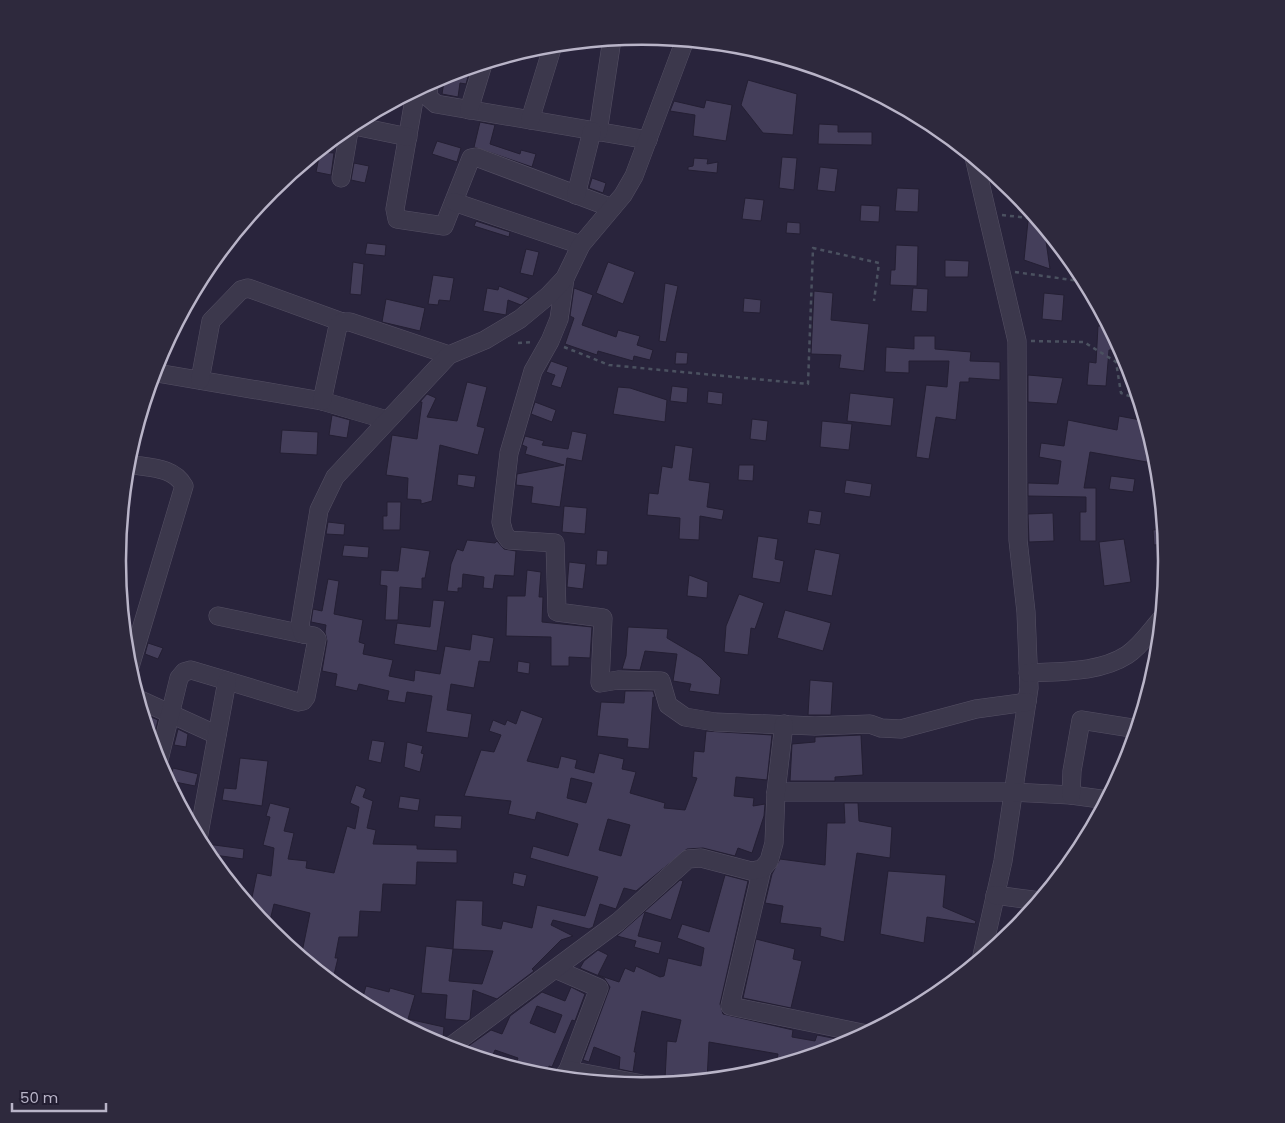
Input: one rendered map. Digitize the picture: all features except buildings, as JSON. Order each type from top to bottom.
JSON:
[{"type":"street","points":[[576,195],[595,131],[611,46]]},
{"type":"street","points":[[683,47],[634,176],[623,195],[582,244],[566,278],[559,319],[550,341],[533,371],[509,454],[501,522],[504,534],[509,540],[555,543],[557,612],[603,618],[600,682],[618,680],[661,681],[668,705],[685,717],[715,722],[815,726],[870,724],[882,728],[901,729],[976,709],[1027,702]]},
{"type":"street","points":[[530,120],[549,54]]},
{"type":"street","points":[[469,110],[481,71]]},
{"type":"street","points":[[426,92],[414,100],[395,209],[397,219],[444,226],[470,158],[476,157],[612,208]]},
{"type":"street","points":[[414,100],[648,140]]},
{"type":"street","points":[[363,128],[408,137]]},
{"type":"street","points":[[341,178],[348,138]]},
{"type":"street","points":[[976,167],[985,213],[1017,341],[1018,540],[1026,612],[1028,673],[1027,702],[1013,792],[985,948]]},
{"type":"street","points":[[454,202],[582,244]]},
{"type":"street","points":[[303,634],[300,625],[319,510],[334,477],[449,354],[485,340],[520,318],[549,295],[566,278]]},
{"type":"street","points":[[200,380],[211,321],[241,290],[248,288],[342,322],[350,322],[449,354]]},
{"type":"street","points":[[322,401],[338,326],[342,322]]},
{"type":"street","points":[[161,375],[322,401],[387,420]]},
{"type":"street","points":[[134,652],[184,486],[178,476],[168,471],[135,465]]},
{"type":"street","points":[[161,750],[180,678],[184,672],[191,670],[298,702],[304,701],[306,697],[317,644],[314,636],[218,616]]},
{"type":"street","points":[[1028,673],[1090,669],[1116,660],[1128,654],[1155,625]]},
{"type":"street","points":[[200,828],[227,681]]},
{"type":"street","points":[[146,703],[217,735]]},
{"type":"street","points":[[1072,795],[1072,771],[1081,720],[1132,728]]},
{"type":"street","points":[[784,724],[776,792],[774,844],[769,861],[762,869],[730,1006],[856,1032]]},
{"type":"street","points":[[776,792],[1013,792],[1072,795],[1101,799]]},
{"type":"street","points":[[454,1043],[618,922],[688,859],[701,858],[751,871],[762,869]]},
{"type":"street","points":[[995,895],[1033,900]]},
{"type":"street","points":[[555,969],[600,988],[565,1072]]},
{"type":"path","points":[[985,213],[1028,218]]},
{"type":"path","points":[[518,343],[550,341],[609,365],[808,384],[813,248],[880,263],[874,301]]},
{"type":"path","points":[[1009,271],[1076,281]]},
{"type":"path","points":[[1017,341],[1084,342],[1116,362],[1121,393],[1133,397]]}]
